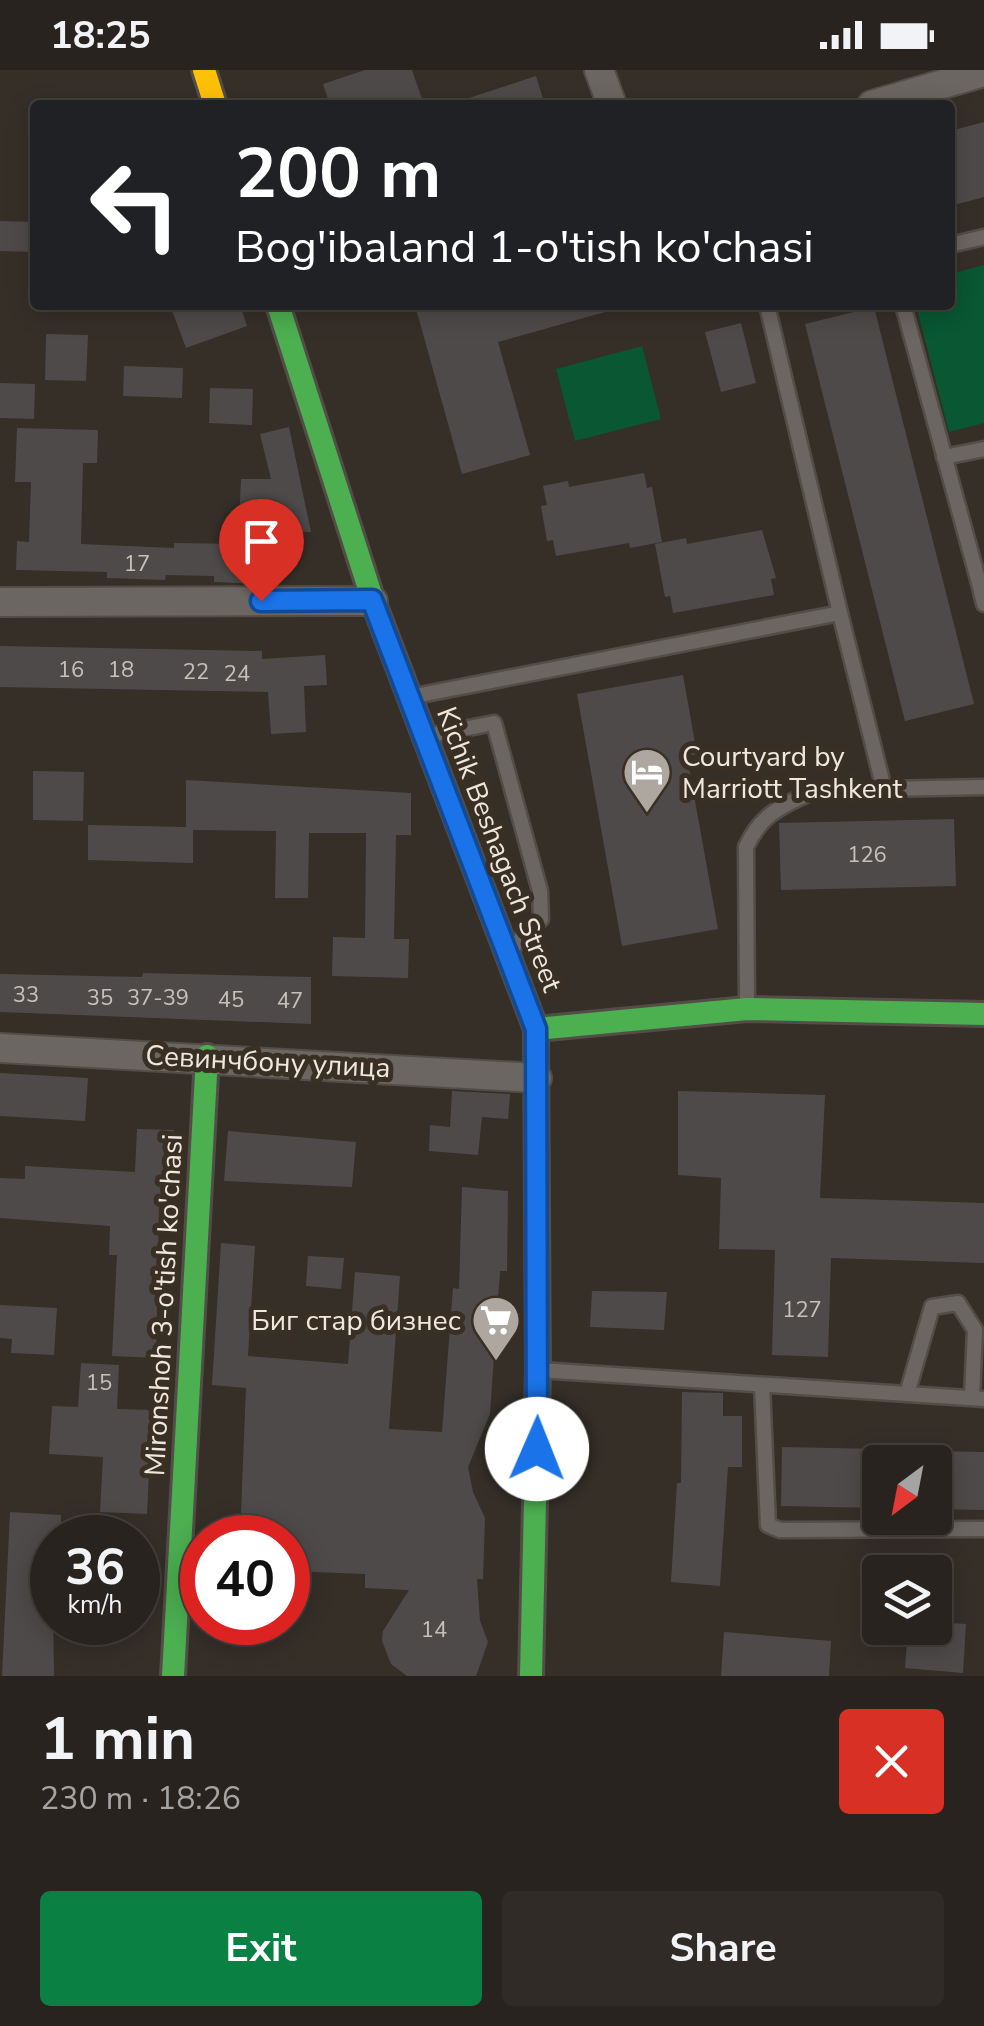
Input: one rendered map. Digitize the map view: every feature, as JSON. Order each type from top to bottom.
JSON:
[{"type":"street","points":[[204,70],[213,100]]},
{"type":"street","points":[[599,70],[610,100]]},
{"type":"street","points":[[889,100],[984,72]]},
{"type":"street","name":"Kichik Beshagach Street","points":[[280,310],[372,600],[536,1029],[538,1370],[532,1676]]},
{"type":"street","points":[[0,602],[372,600]]},
{"type":"street","points":[[536,1029],[747,1009],[984,1014]]},
{"type":"street","name":"Севинчбону улица","points":[[0,1048],[207,1056],[537,1078]]},
{"type":"street","name":"Mironshoh 3-o'tish ko'chasi","points":[[173,1676],[207,1056]]},
{"type":"lane","points":[[955,245],[984,237]]},
{"type":"lane","points":[[769,310],[884,789],[984,787]]},
{"type":"lane","points":[[904,310],[982,583],[984,604]]},
{"type":"lane","points":[[944,457],[984,450]]},
{"type":"lane","points":[[409,697],[840,613]]},
{"type":"lane","points":[[424,737],[494,723],[540,892],[542,919],[507,953]]},
{"type":"lane","points":[[747,1009],[746,847],[756,826],[774,809],[808,794]]},
{"type":"lane","points":[[538,1370],[907,1394],[978,1398],[976,1330],[958,1303],[932,1306],[907,1394]]},
{"type":"lane","points":[[762,1384],[768,1525],[780,1530],[984,1529]]},
{"type":"green space","points":[[984,265],[984,423],[949,432],[917,310],[955,310],[955,273]]},
{"type":"green space","points":[[642,346],[661,419],[575,441],[556,369]]},
{"type":"building","points":[[365,70],[412,70],[422,100],[328,100],[323,84]]},
{"type":"building","points":[[536,76],[543,100],[463,100]]},
{"type":"building","points":[[984,122],[984,197],[955,205],[955,130]]},
{"type":"building","points":[[0,221],[30,222],[30,252],[0,251]]},
{"type":"building","points":[[172,310],[242,310],[247,326],[186,348]]},
{"type":"building","points":[[416,310],[605,310],[498,342],[530,455],[462,474]]},
{"type":"building","points":[[875,310],[974,704],[905,721],[805,324]]},
{"type":"building","points":[[741,323],[756,383],[721,392],[705,332]]},
{"type":"building","points":[[46,334],[88,335],[86,381],[45,380]]},
{"type":"building","points":[[124,366],[183,368],[182,398],[123,396]]},
{"type":"building","points":[[0,383],[35,384],[34,419],[0,418]]},
{"type":"building","points":[[210,388],[253,389],[252,425],[209,423]]},
{"type":"building","points":[[289,427],[311,532],[266,531],[264,584],[214,582],[214,576],[166,575],[165,580],[107,578],[107,572],[16,570],[17,541],[29,542],[31,482],[15,482],[17,428],[98,430],[97,463],[83,463],[81,544],[174,548],[174,543],[238,544],[241,479],[271,479],[260,434]]},
{"type":"building","points":[[644,473],[647,488],[652,487],[662,542],[630,548],[629,543],[556,556],[553,540],[547,541],[541,506],[547,505],[543,486],[568,481],[569,487]]},
{"type":"building","points":[[762,530],[776,578],[771,579],[774,595],[673,613],[670,596],[665,597],[655,544],[686,538],[687,544]]},
{"type":"building","points":[[0,646],[262,651],[262,659],[325,655],[327,685],[304,686],[306,732],[271,734],[268,692],[0,687]]},
{"type":"building","points":[[683,675],[697,754],[687,756],[718,929],[622,946],[577,694]]},
{"type":"building","points":[[33,771],[84,772],[83,821],[33,820]]},
{"type":"building","points":[[186,780],[411,793],[411,835],[396,835],[394,939],[409,939],[408,978],[332,976],[333,937],[365,938],[366,833],[309,833],[308,898],[275,898],[276,831],[193,830],[193,863],[88,860],[88,825],[186,827]]},
{"type":"building","points":[[954,819],[956,886],[781,890],[779,823]]},
{"type":"building","points":[[143,973],[311,977],[311,1024],[0,1012],[0,974],[142,977]]},
{"type":"building","points":[[0,1073],[88,1078],[85,1121],[0,1116]]},
{"type":"building","points":[[452,1091],[510,1094],[508,1119],[482,1117],[478,1155],[429,1151],[430,1125],[450,1127]]},
{"type":"building","points":[[678,1091],[825,1095],[820,1198],[984,1203],[984,1263],[831,1258],[828,1357],[772,1355],[775,1250],[719,1249],[721,1178],[678,1175]]},
{"type":"building","points":[[137,1129],[174,1130],[170,1206],[159,1205],[156,1358],[112,1356],[117,1255],[109,1255],[110,1226],[0,1218],[0,1178],[25,1179],[25,1166],[135,1172]]},
{"type":"building","points":[[228,1131],[356,1142],[352,1187],[224,1181]]},
{"type":"building","points":[[462,1187],[508,1191],[507,1271],[500,1271],[490,1414],[468,1467],[473,1492],[485,1518],[483,1579],[477,1579],[480,1621],[488,1642],[476,1676],[407,1676],[391,1664],[382,1641],[383,1631],[409,1590],[365,1588],[365,1574],[310,1572],[310,1515],[241,1515],[246,1388],[212,1385],[221,1243],[255,1246],[248,1356],[348,1364],[355,1272],[400,1276],[389,1429],[442,1432],[453,1288],[459,1289]]},
{"type":"building","points":[[308,1256],[344,1258],[341,1289],[306,1286]]},
{"type":"building","points":[[592,1291],[667,1292],[664,1330],[590,1327]]},
{"type":"building","points":[[0,1305],[57,1308],[54,1355],[11,1353],[12,1339],[0,1338]]},
{"type":"building","points":[[81,1363],[119,1365],[117,1409],[152,1410],[147,1514],[100,1512],[103,1457],[49,1454],[52,1406],[78,1407]]},
{"type":"building","points":[[682,1392],[723,1393],[723,1416],[742,1416],[742,1467],[728,1467],[720,1586],[671,1582],[677,1483],[681,1483]]},
{"type":"building","points":[[782,1447],[862,1449],[862,1508],[781,1506]]},
{"type":"building","points":[[952,1451],[984,1452],[984,1510],[952,1509]]},
{"type":"building","points":[[10,1512],[61,1515],[30,1515],[30,1645],[54,1645],[54,1676],[2,1676]]},
{"type":"building","points":[[952,1623],[966,1624],[963,1673],[905,1668],[907,1645],[952,1645]]},
{"type":"building","points":[[724,1632],[831,1641],[829,1676],[721,1676]]},
{"type":"traffic: fast","points":[[280,310],[373,601],[536,1029],[538,1370],[531,1676]]},
{"type":"traffic: fast","points":[[536,1029],[747,1009],[984,1014]]},
{"type":"traffic: fast","points":[[173,1676],[207,1056]]},
{"type":"traffic: slow","points":[[204,70],[213,100]]},
{"type":"place","name":"Courtyard by Marriott Tashkent","points":[[647,814]]},
{"type":"place","name":"Биг стар бизнес","points":[[496,1362]]},
{"type":"route","points":[[261,601],[372,600],[536,1029],[537,1449]]}]
